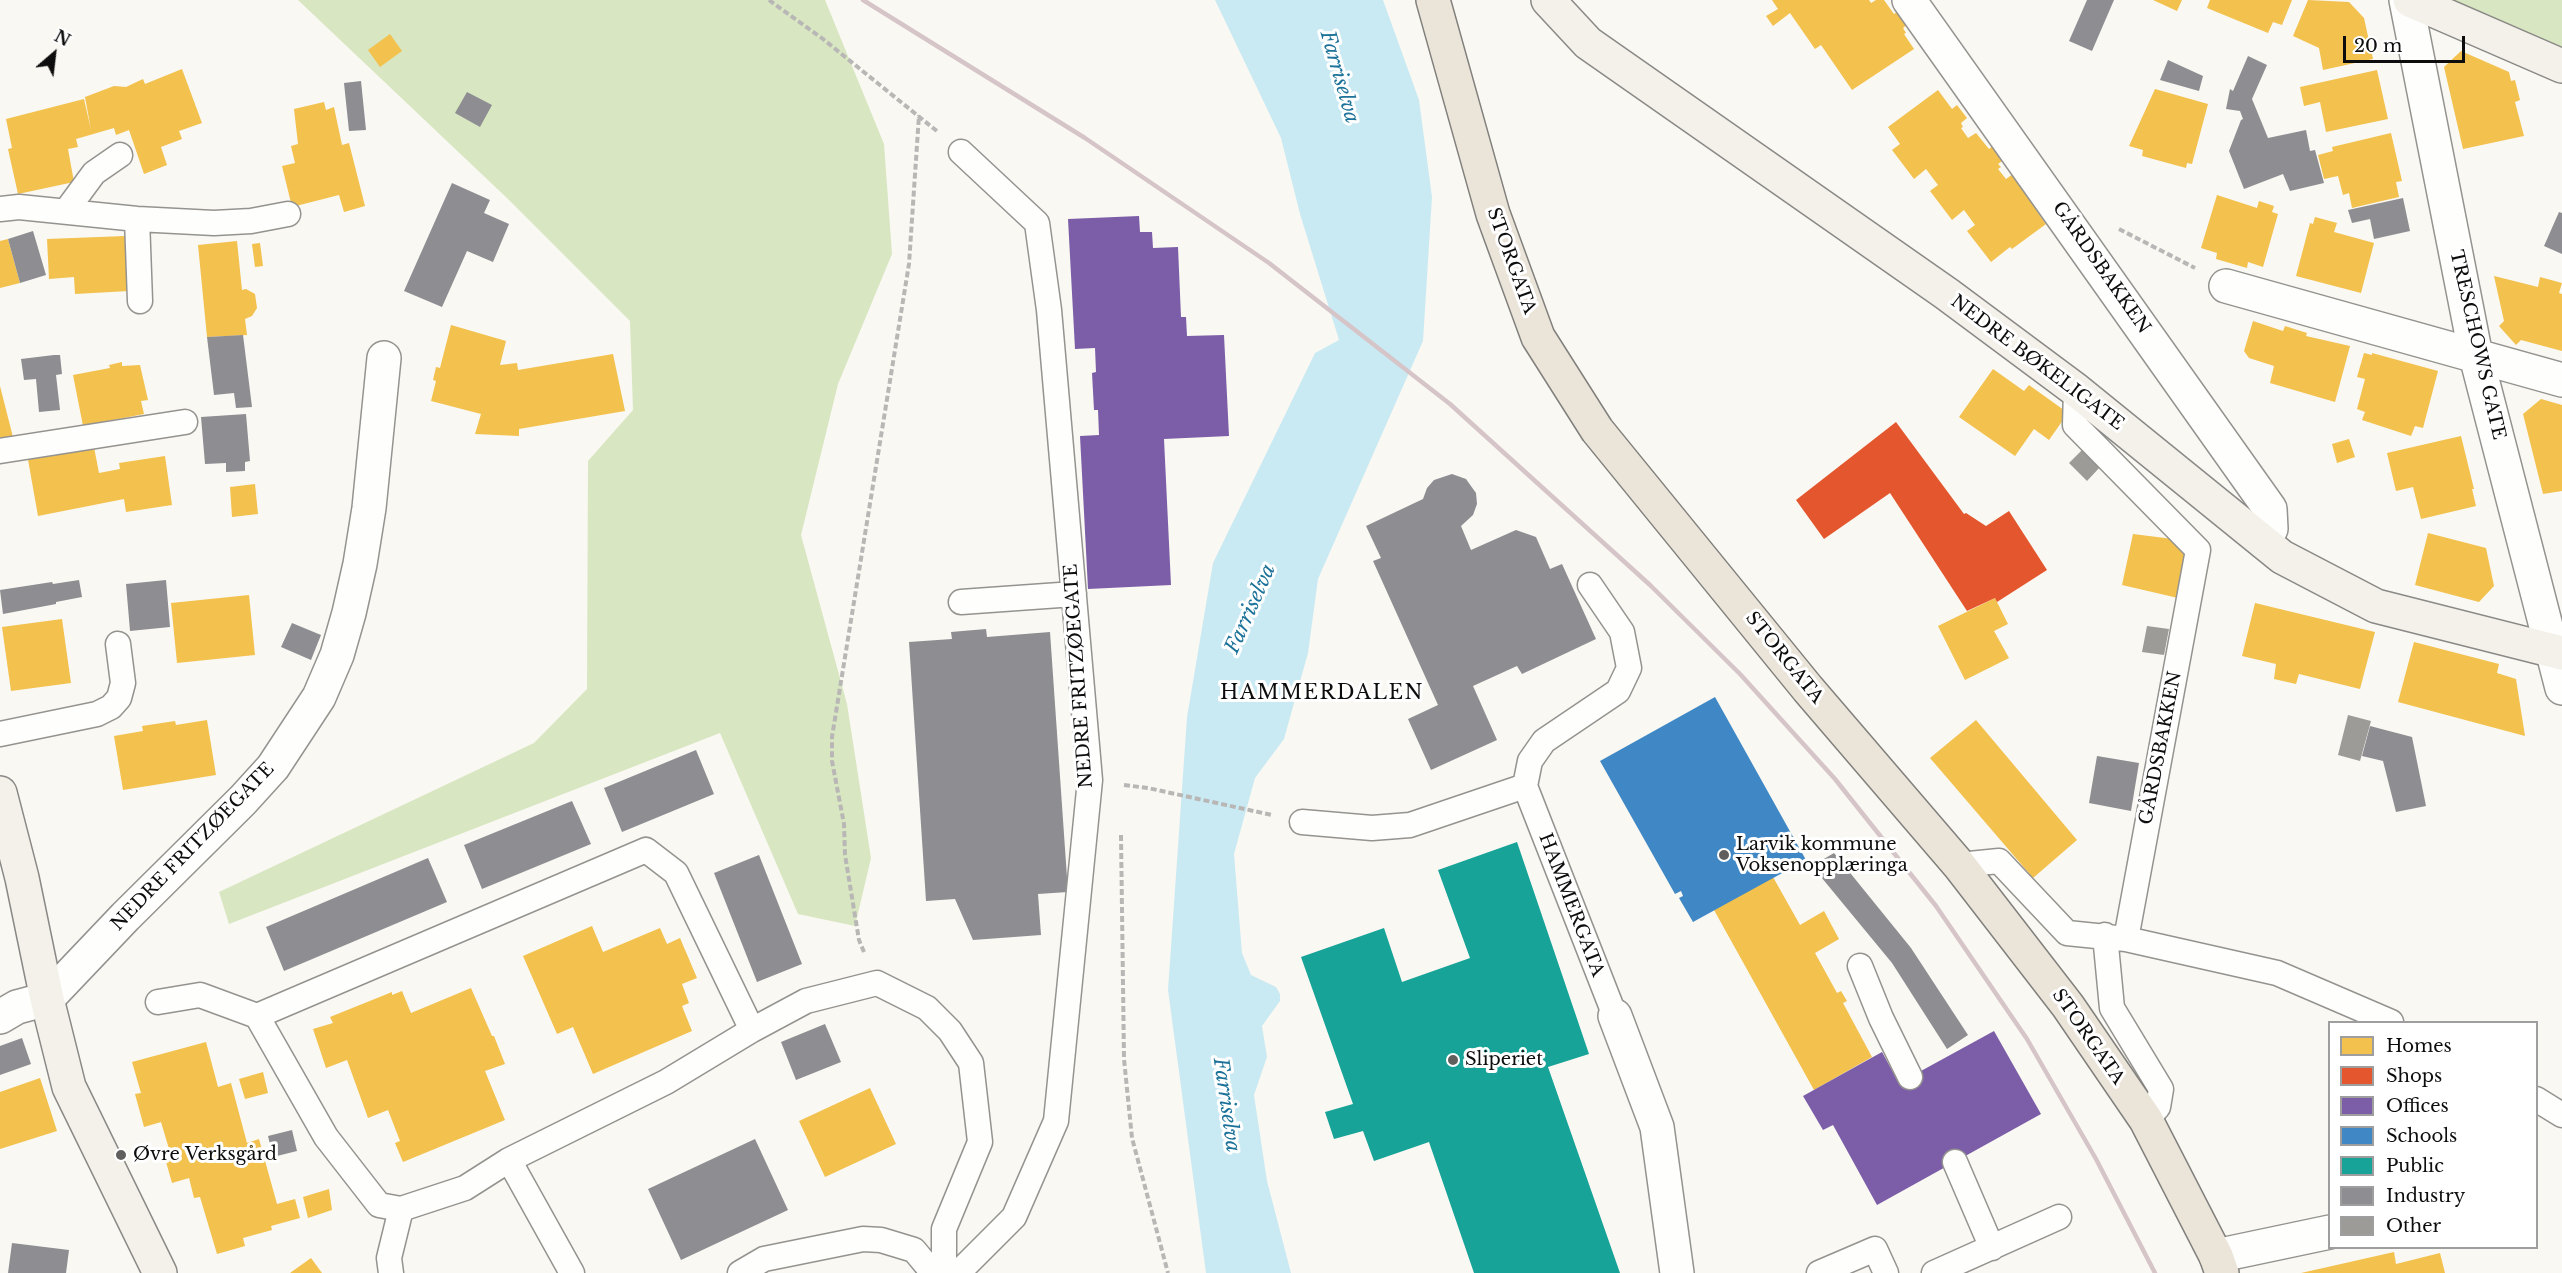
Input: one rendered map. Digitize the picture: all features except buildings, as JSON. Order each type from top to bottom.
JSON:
[{"type":"main road","name":"STORGATA","points":[[1433,0],[1493,214],[1538,337],[1597,430],[1808,689],[1959,865],[2068,1006],[2146,1120],[2219,1265]]},
{"type":"main road","name":"NEDRE BØKELIGATE","points":[[1548,0],[1588,43],[1947,294],[2076,390],[2282,557],[2376,606],[2558,652]]},
{"type":"main road","points":[[2408,0],[2562,66]]},
{"type":"main road","points":[[0,793],[22,878],[47,999],[69,1087],[160,1273]]},
{"type":"street","name":"GÅRDSBAKKEN","points":[[1910,0],[2270,509],[2271,529],[2264,542]]},
{"type":"street","name":"TRESCHOWS GATE","points":[[2408,0],[2476,356],[2558,652],[2562,688]]},
{"type":"street","points":[[2226,286],[2562,380]]},
{"type":"street","name":"NEDRE FRITZØEGATE","points":[[47,999],[273,767],[319,697],[337,655],[360,564],[369,508],[384,358]]},
{"type":"street","points":[[0,1017],[17,1006],[47,999]]},
{"type":"street","name":"HAMMERGATA","points":[[1615,1017],[1657,1127],[1677,1273]]},
{"type":"street","points":[[2219,1265],[2328,1233]]},
{"type":"lane","name":"NEDRE FRITZØEGATE","points":[[958,1273],[1014,1217],[1056,1121],[1090,780],[1049,310],[1036,223],[961,152]]},
{"type":"lane","points":[[66,211],[94,173],[120,155]]},
{"type":"lane","points":[[0,209],[19,207],[137,219],[214,223],[251,221],[288,214]]},
{"type":"lane","points":[[137,219],[140,301]]},
{"type":"lane","name":"GÅRDSBAKKEN","points":[[2076,390],[2075,425],[2198,550],[2115,937]]},
{"type":"lane","points":[[0,451],[185,422]]},
{"type":"lane","points":[[1302,822],[1372,828],[1410,825],[1525,786],[1530,761],[1545,741],[1618,691],[1629,668],[1622,632],[1590,585]]},
{"type":"lane","points":[[961,602],[1074,594]]},
{"type":"lane","points":[[0,734],[97,714],[111,707],[119,698],[123,683],[118,644]]},
{"type":"lane","name":"HAMMERGATA","points":[[1525,786],[1615,1017]]},
{"type":"lane","points":[[257,1016],[646,850],[676,873],[752,1030]]},
{"type":"lane","points":[[1959,865],[1999,861],[2067,933],[2115,937],[2277,973],[2386,1021]]},
{"type":"lane","points":[[2115,937],[2112,1008],[2161,1089],[2158,1107],[2146,1120]]},
{"type":"lane","points":[[1860,966],[1881,1018],[1910,1077]]},
{"type":"lane","points":[[158,1002],[200,995],[257,1016],[326,1137],[379,1205],[400,1209],[465,1188],[509,1160],[666,1082],[752,1030],[806,1001],[877,983],[927,1008],[951,1031],[971,1063],[980,1142],[944,1229],[944,1273]]},
{"type":"lane","points":[[2538,1100],[2562,1115]]},
{"type":"lane","points":[[509,1160],[572,1273]]},
{"type":"lane","points":[[1955,1162],[1992,1248]]},
{"type":"lane","points":[[391,1273],[389,1258],[400,1209]]},
{"type":"lane","points":[[1934,1273],[2059,1217]]},
{"type":"lane","points":[[740,1273],[764,1259],[863,1239],[881,1240],[914,1250],[933,1273]]},
{"type":"lane","points":[[1820,1273],[1875,1249],[1886,1273]]},
{"type":"path","points":[[769,0],[823,39],[919,115],[961,152]]},
{"type":"path","points":[[877,983],[859,940],[845,855],[844,824],[832,761],[832,736],[909,264],[919,115]]},
{"type":"path","points":[[2066,219],[2082,218],[2121,230],[2166,251],[2226,286]]},
{"type":"path","points":[[1148,788],[1302,822]]},
{"type":"path","points":[[1120,832],[1125,1059],[1132,1138],[1168,1273]]},
{"type":"green space","points":[[298,0],[825,0],[884,144],[892,254],[838,384],[801,535],[847,704],[871,858],[855,926],[798,914],[720,733],[229,924],[219,892],[534,743],[587,689],[588,461],[633,410],[630,321],[508,199]]},
{"type":"green space","points":[[2410,0],[2562,0],[2562,66]]},
{"type":"water","name":"Farriselva","points":[[1215,0],[1383,0],[1419,100],[1432,197],[1423,341],[1318,579],[1308,653],[1284,739],[1255,778],[1234,854],[1242,953],[1251,975],[1276,987],[1280,994],[1280,1001],[1262,1026],[1267,1057],[1254,1095],[1267,1181],[1291,1273],[1206,1273],[1168,990],[1187,717],[1213,563],[1315,353],[1339,340],[1300,214],[1281,138]]},
{"type":"railway","points":[[863,0],[1085,138],[1269,263],[1450,404],[1650,585],[1740,674],[1835,779],[1936,906],[2027,1039],[2096,1159],[2155,1273]]},
{"type":"place","name":"Larvik kommune Voksenopplæringa","points":[[1724,855]]},
{"type":"place","name":"Sliperiet","points":[[1453,1060]]},
{"type":"place","name":"Øvre Verksgård","points":[[121,1155]]},
{"type":"district","name":"HAMMERDALEN","points":[[1322,693]]}]
